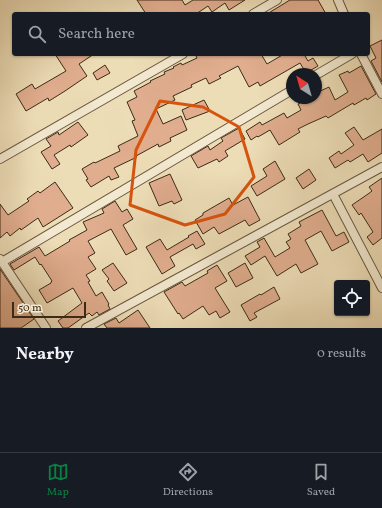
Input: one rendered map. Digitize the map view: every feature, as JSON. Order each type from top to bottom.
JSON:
[{"type":"street","points":[[256,12],[277,0]]},
{"type":"street","points":[[338,0],[343,12]]},
{"type":"street","points":[[0,159],[180,56]]},
{"type":"street","points":[[322,72],[349,56]]},
{"type":"street","points":[[362,56],[382,94]]},
{"type":"street","points":[[46,328],[1,260],[286,94]]},
{"type":"street","points":[[86,328],[382,167]]},
{"type":"street","points":[[333,194],[382,288]]},
{"type":"highlighted area","points":[[160,101],[203,107],[239,127],[254,177],[225,214],[185,225],[130,205],[136,150]]},
{"type":"building","points":[[137,0],[182,0],[185,5],[193,0],[245,0],[229,10],[225,3],[212,12],[208,6],[199,12],[145,12]]},
{"type":"building","points":[[290,0],[318,0],[325,12],[270,12]]},
{"type":"building","points":[[382,40],[382,82],[371,61],[376,58],[370,46]]},
{"type":"building","points":[[56,56],[91,56],[79,64],[87,76],[49,101],[48,98],[26,111],[16,94],[32,84],[35,89],[66,71]]},
{"type":"building","points":[[196,56],[262,56],[267,64],[281,56],[305,56],[308,61],[313,58],[318,66],[315,68],[303,68],[300,63],[291,68],[286,68],[286,71],[260,86],[258,82],[249,87],[238,66],[219,76],[221,78],[209,84],[206,78],[191,85],[192,87],[173,96],[175,100],[156,109],[163,124],[181,116],[187,130],[170,138],[171,141],[159,147],[158,144],[136,156],[137,157],[114,168],[119,177],[111,180],[109,176],[91,187],[86,180],[88,179],[82,169],[120,151],[118,146],[138,136],[132,121],[135,120],[127,102],[137,97],[134,91],[165,74],[164,72],[174,68],[173,67],[181,63],[182,65],[197,58]]},
{"type":"building","points":[[105,65],[110,73],[97,80],[93,73]]},
{"type":"building","points":[[361,66],[376,94],[367,100],[366,98],[354,105],[353,103],[328,118],[326,116],[298,129],[300,132],[279,145],[270,130],[251,140],[246,131],[260,122],[262,125],[284,113],[287,118],[301,110],[298,104],[322,104],[322,90],[329,87],[335,100],[348,92],[339,75],[348,71],[349,73]]},
{"type":"building","points":[[204,100],[210,111],[186,120],[182,110]]},
{"type":"building","points":[[78,122],[88,135],[71,147],[70,145],[54,155],[60,164],[52,169],[41,152],[51,146],[46,139],[58,132],[59,135]]},
{"type":"building","points":[[354,127],[363,140],[382,129],[382,153],[368,162],[363,154],[350,162],[348,160],[335,168],[329,158],[339,151],[341,154],[354,145],[345,133]]},
{"type":"building","points":[[239,128],[245,139],[225,151],[228,156],[219,162],[217,159],[198,168],[191,156],[208,146],[210,150],[223,141],[221,138]]},
{"type":"building","points":[[275,161],[285,179],[257,196],[251,186],[267,176],[263,169]]},
{"type":"building","points":[[309,169],[316,180],[303,189],[296,178]]},
{"type":"building","points":[[170,174],[182,200],[174,204],[172,201],[159,206],[149,183]]},
{"type":"building","points":[[382,178],[382,238],[373,245],[367,237],[373,232],[361,213],[359,215],[352,205],[372,191],[369,187]]},
{"type":"building","points":[[55,182],[73,208],[43,227],[38,218],[21,230],[20,228],[10,236],[7,232],[0,238],[0,204],[8,215],[29,201],[27,199],[38,191],[40,193]]},
{"type":"building","points":[[248,197],[260,220],[249,226],[245,220],[219,234],[214,227],[203,234],[195,220],[203,215],[203,213],[229,198],[233,205]]},
{"type":"building","points":[[115,201],[122,212],[127,209],[133,219],[123,225],[137,249],[126,255],[111,229],[88,241],[95,253],[88,257],[96,269],[86,275],[90,281],[88,282],[96,296],[102,292],[109,304],[110,309],[99,315],[97,312],[92,316],[89,313],[68,328],[63,328],[58,321],[82,303],[73,288],[47,303],[39,290],[52,281],[35,257],[14,270],[10,264],[39,247],[45,256],[70,241],[69,240],[87,230],[83,222],[104,213],[102,209]]},
{"type":"building","points":[[322,210],[336,236],[344,232],[349,242],[332,251],[321,231],[305,240],[318,264],[301,273],[296,264],[277,276],[265,256],[251,265],[245,256],[260,247],[257,242],[264,238],[275,257],[290,248],[286,242],[291,239],[288,234],[301,226],[299,222]]},
{"type":"building","points":[[197,231],[205,244],[196,249],[193,244],[170,257],[175,266],[162,274],[146,247],[160,239],[167,250]]},
{"type":"building","points":[[113,263],[127,283],[114,291],[107,281],[109,279],[102,270]]},
{"type":"building","points":[[245,263],[253,278],[236,287],[228,273]]},
{"type":"building","points":[[217,265],[227,281],[215,288],[230,312],[220,318],[216,311],[209,315],[203,306],[183,319],[179,313],[178,314],[164,292],[182,282],[185,286],[208,273],[207,271]]},
{"type":"building","points":[[0,269],[34,319],[21,328],[0,328]]},
{"type":"building","points":[[274,287],[280,299],[254,313],[257,317],[250,321],[241,305]]},
{"type":"building","points":[[138,310],[150,328],[107,328],[104,324],[116,318],[119,323]]}]
